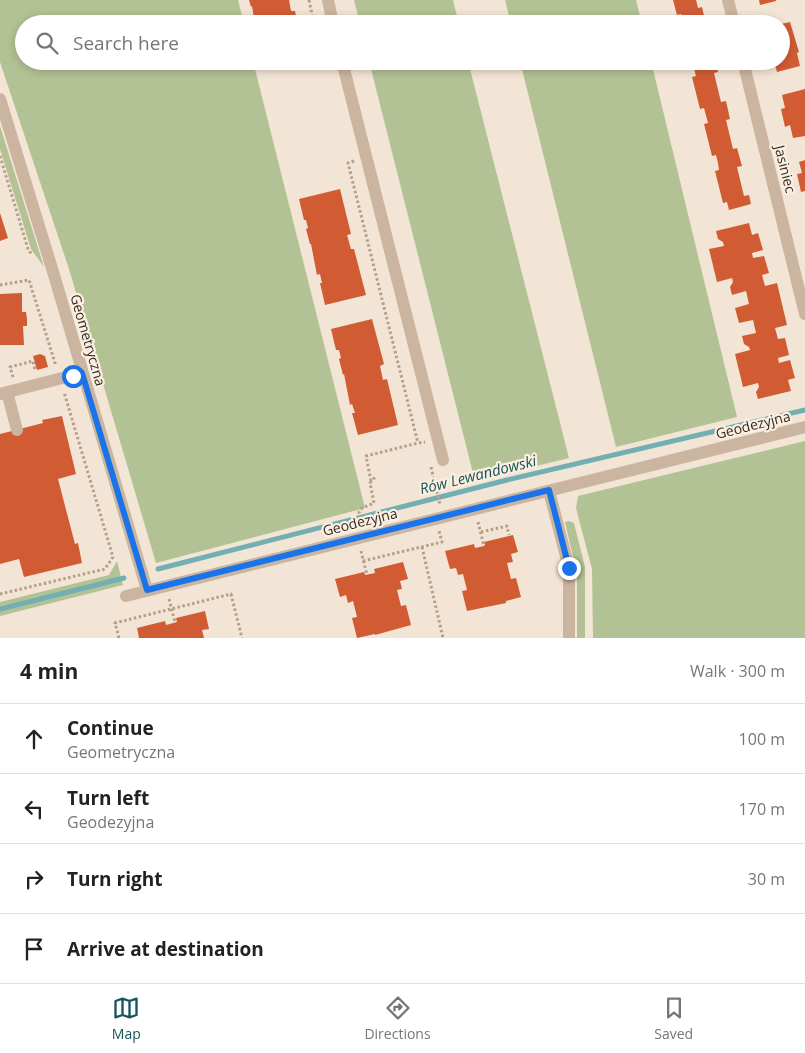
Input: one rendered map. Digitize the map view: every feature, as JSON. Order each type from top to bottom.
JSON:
[{"type":"street","points":[[328,0],[331,15]]},
{"type":"street","points":[[728,0],[732,15]]},
{"type":"street","points":[[344,70],[444,460]]},
{"type":"street","name":"Jasiniec","points":[[745,70],[805,314]]},
{"type":"street","name":"Geometryczna","points":[[0,99],[147,590]]},
{"type":"street","points":[[17,430],[4,388],[58,373],[82,373]]},
{"type":"street","name":"Geodezyjna","points":[[126,596],[805,427]]},
{"type":"street","points":[[549,490],[569,568],[569,638]]},
{"type":"path","points":[[308,0],[312,15]]},
{"type":"path","points":[[352,152],[354,161],[348,163],[418,443]]},
{"type":"path","points":[[0,156],[28,249]]},
{"type":"path","points":[[0,285],[29,280],[113,557],[105,570],[0,594]]},
{"type":"path","points":[[4,388],[14,377],[10,367],[33,362],[36,373],[43,371]]},
{"type":"path","points":[[50,369],[58,373]]},
{"type":"path","points":[[367,536],[360,512],[362,508],[374,503],[366,456],[425,442],[427,449]]},
{"type":"path","points":[[430,463],[440,507]]},
{"type":"path","points":[[371,482],[376,476]]},
{"type":"path","points":[[484,546],[480,531],[507,526],[510,536]]},
{"type":"path","points":[[367,575],[363,560],[442,542],[441,539]]},
{"type":"path","points":[[422,547],[443,638]]},
{"type":"path","points":[[119,638],[115,623],[231,593],[242,638]]},
{"type":"path","points":[[171,608],[175,622]]},
{"type":"green space","points":[[0,0],[238,0],[242,15],[15,15],[15,70],[255,70],[365,508],[156,563],[69,269],[0,62]]},
{"type":"green space","points":[[354,0],[453,0],[457,15],[358,15]]},
{"type":"green space","points":[[505,0],[636,0],[640,15],[509,15]]},
{"type":"green space","points":[[371,70],[470,70],[569,458],[475,481]]},
{"type":"green space","points":[[522,70],[653,70],[737,417],[616,447]]},
{"type":"green space","points":[[0,126],[44,267],[31,249],[0,149]]},
{"type":"green space","points":[[805,441],[805,638],[593,638],[592,569],[576,508],[578,496]]},
{"type":"green space","points":[[565,522],[574,523],[585,567],[585,638],[577,638],[577,574]]},
{"type":"green space","points":[[117,561],[123,585],[0,616],[0,602],[109,575]]},
{"type":"building","points":[[249,0],[289,0],[291,11],[295,11],[296,15],[254,15]]},
{"type":"building","points":[[673,0],[696,0],[698,8],[702,7],[704,15],[681,14],[677,15]]},
{"type":"building","points":[[759,0],[776,0],[776,1],[760,5]]},
{"type":"building","points":[[790,22],[799,52],[797,53],[800,66],[790,69]]},
{"type":"building","points":[[694,70],[718,70],[718,72],[714,73],[721,102],[726,101],[730,119],[726,120],[733,149],[737,148],[742,166],[737,167],[744,196],[749,195],[751,204],[729,210],[727,202],[723,203],[715,171],[719,170],[718,163],[716,155],[712,156],[704,124],[708,123],[704,108],[700,109],[692,77],[696,76]]},
{"type":"building","points":[[805,89],[805,136],[793,138],[790,125],[785,127],[781,109],[785,108],[782,95]]},
{"type":"building","points":[[805,160],[805,191],[801,192],[797,174],[802,173],[799,162]]},
{"type":"building","points":[[340,189],[351,234],[347,235],[351,249],[354,249],[366,295],[325,305],[320,274],[317,275],[306,229],[308,228],[299,199]]},
{"type":"building","points":[[0,213],[8,238],[0,241]]},
{"type":"building","points":[[749,223],[752,235],[758,233],[763,250],[752,253],[753,258],[764,256],[769,273],[762,275],[765,286],[777,283],[787,325],[775,328],[778,339],[785,338],[789,355],[778,358],[779,363],[790,360],[795,378],[788,380],[791,391],[758,399],[756,392],[759,387],[758,383],[743,387],[735,354],[750,350],[744,344],[742,336],[756,333],[753,320],[739,323],[735,308],[749,304],[746,291],[732,295],[730,287],[733,282],[732,278],[717,282],[709,249],[724,246],[723,242],[718,239],[716,231]]},
{"type":"building","points":[[22,293],[22,312],[26,312],[27,319],[27,326],[23,326],[24,345],[0,345],[0,294]]},
{"type":"building","points":[[372,319],[384,364],[380,366],[383,380],[387,379],[398,425],[358,435],[352,413],[355,413],[352,404],[350,405],[339,359],[341,358],[339,350],[336,350],[331,329]]},
{"type":"building","points":[[40,354],[45,356],[48,367],[37,370],[33,356]]},
{"type":"building","points":[[62,416],[76,474],[58,479],[75,544],[78,543],[82,563],[24,577],[19,559],[0,564],[0,434],[43,423],[42,420]]},
{"type":"building","points":[[513,535],[518,552],[511,554],[513,562],[507,563],[511,579],[516,578],[521,597],[506,601],[506,603],[467,611],[462,591],[467,590],[463,574],[458,575],[456,568],[450,569],[445,551],[474,544],[475,548],[484,546],[484,542]]},
{"type":"building","points":[[403,562],[408,579],[400,581],[402,589],[397,590],[401,606],[406,605],[411,625],[357,638],[352,618],[357,617],[353,601],[348,603],[346,595],[340,597],[335,579],[364,572],[365,575],[375,573],[374,569]]},
{"type":"building","points":[[205,611],[209,629],[202,630],[204,638],[139,638],[137,628],[165,621],[166,625],[177,622],[176,618]]},
{"type":"waterway","name":"Rów Lewandowski","points":[[158,569],[507,480],[805,410]]},
{"type":"waterway","name":"Rów Lewandowski","points":[[0,609],[124,578]]},
{"type":"route","points":[[73,376],[82,373],[147,590],[549,490],[569,568]]}]
